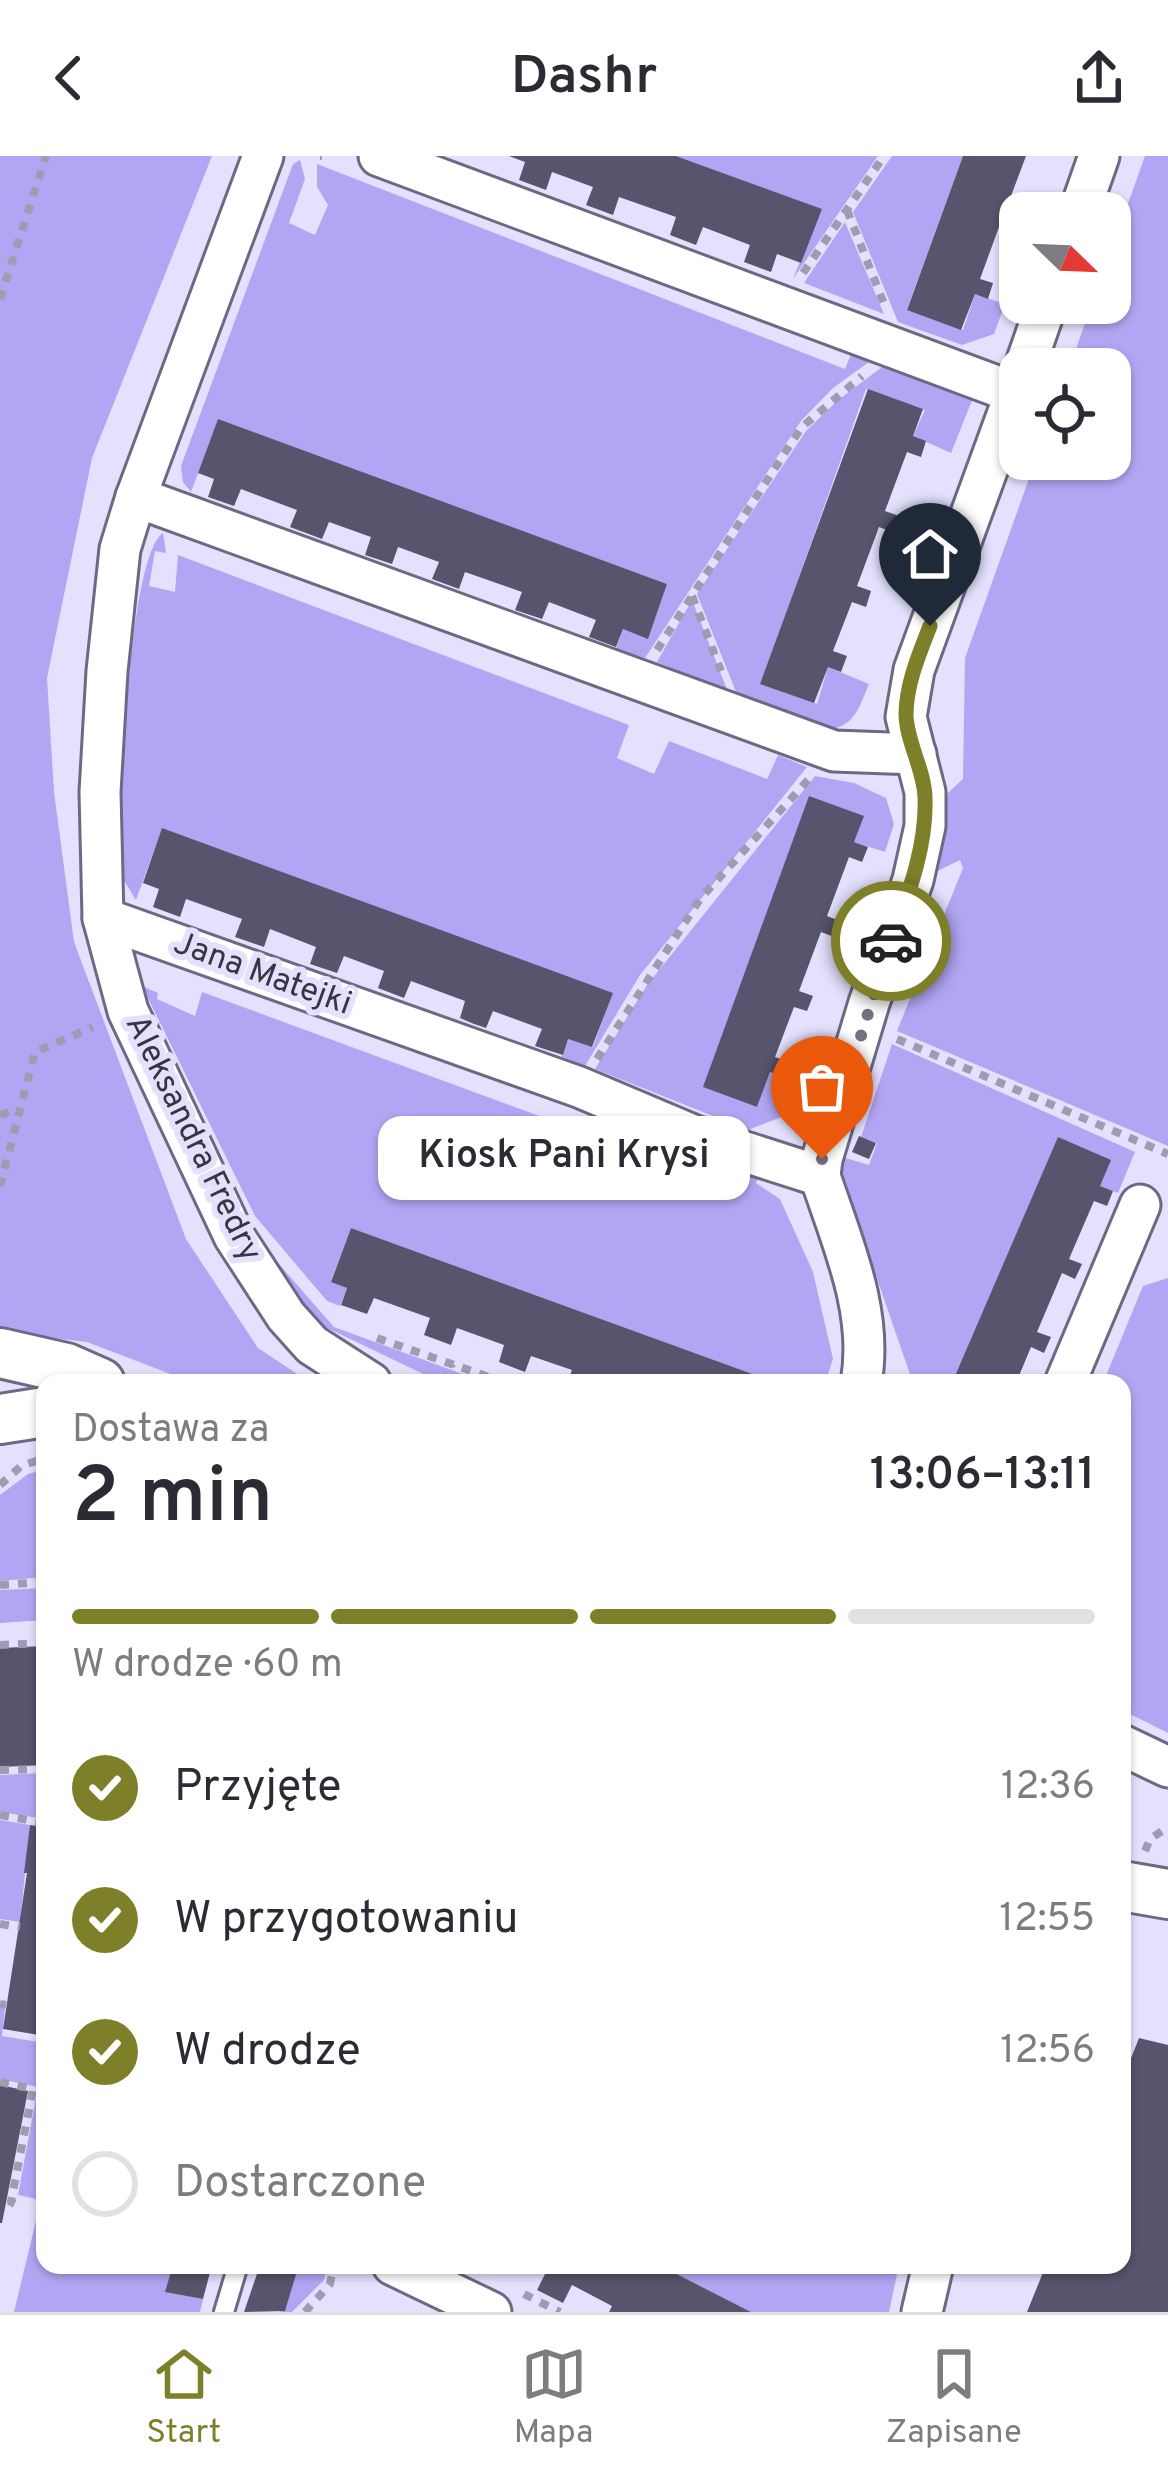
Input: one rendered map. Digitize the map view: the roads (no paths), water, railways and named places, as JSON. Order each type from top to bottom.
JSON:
[{"type":"street","points":[[103,919],[100,791],[120,549],[263,156]]},
{"type":"street","points":[[379,156],[896,349],[999,376]]},
{"type":"street","points":[[1086,192],[1099,156]]},
{"type":"street","points":[[863,1374],[866,1357],[861,1309],[820,1176],[833,1116],[905,905],[925,826],[925,792],[906,717],[914,670],[999,438]]},
{"type":"street","points":[[136,497],[834,751],[916,754]]},
{"type":"street","name":"Jana Matejki","points":[[103,919],[579,1087],[695,1136],[820,1176]]},
{"type":"street","name":"Aleksandra Fredry","points":[[103,919],[128,1011],[234,1236],[274,1298],[313,1345],[357,1374]]},
{"type":"street","points":[[1069,1374],[1140,1205]]},
{"type":"street","points":[[3,1354],[80,1374]]},
{"type":"street","points":[[1131,1749],[1168,1767]]},
{"type":"street","points":[[1131,1888],[1168,1894]]},
{"type":"street","points":[[412,2274],[490,2312]]},
{"type":"street","points":[[922,2312],[931,2274]]},
{"type":"lane","points":[[224,2312],[235,2274]]},
{"type":"place","name":"Kiosk Pani Krysi","points":[[822,1159]]}]
